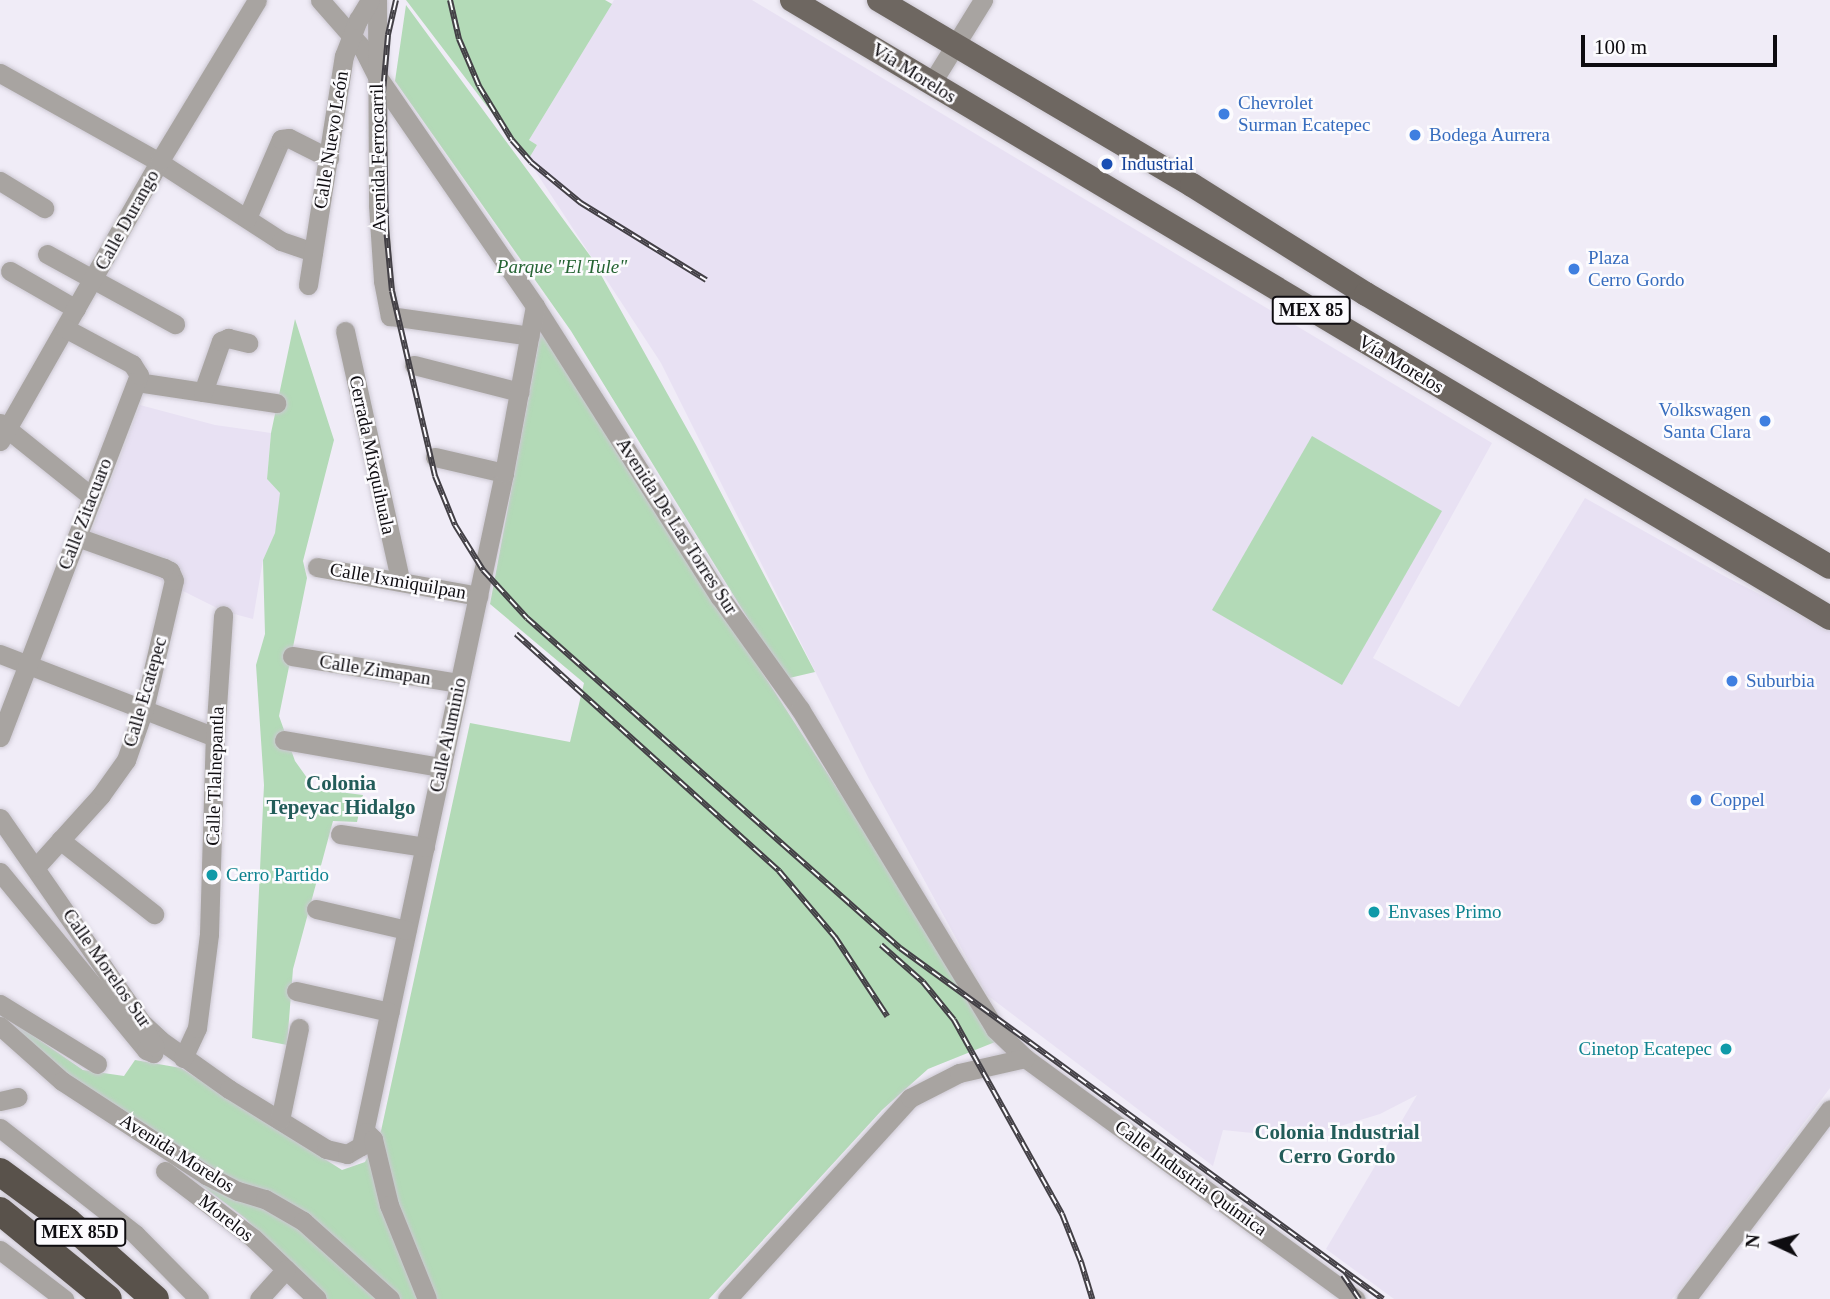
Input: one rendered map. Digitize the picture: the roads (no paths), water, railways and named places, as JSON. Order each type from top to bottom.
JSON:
[{"type":"highway","name":"MEX 85D","points":[[0,1172],[68,1222],[155,1299]]},
{"type":"highway","name":"MEX 85D","points":[[0,1211],[53,1251],[108,1299]]},
{"type":"main road","name":"Vía Morelos","points":[[792,0],[1830,618]]},
{"type":"main road","name":"MEX 85","points":[[878,0],[1830,567]]},
{"type":"street","name":"Avenida De Las Torres Sur","points":[[320,0],[352,33],[377,76],[535,306],[720,597],[807,720],[983,1012],[995,1029],[1025,1058]]},
{"type":"street","name":"Calle Nuevo León","points":[[308,285],[344,56],[352,33],[370,0]]},
{"type":"street","name":"Avenida Ferrocarril","points":[[377,0],[378,205],[383,281],[390,316],[530,336]]},
{"type":"street","points":[[931,84],[983,0]]},
{"type":"street","name":"Calle Durango","points":[[2,431],[94,279],[252,2]]},
{"type":"street","points":[[0,74],[159,162],[291,246],[313,252]]},
{"type":"street","points":[[247,218],[283,138],[329,158]]},
{"type":"street","points":[[0,181],[44,208]]},
{"type":"street","points":[[47,254],[175,324]]},
{"type":"street","points":[[10,271],[76,309]]},
{"type":"street","name":"Calle Aluminio","points":[[347,1154],[361,1146],[366,1132],[440,767],[504,474],[535,306]]},
{"type":"street","points":[[65,328],[135,366],[139,374],[137,383],[275,403]]},
{"type":"street","name":"Cerrada Mixquihuala","points":[[345,331],[400,580]]},
{"type":"street","points":[[203,392],[221,341],[228,338],[248,343]]},
{"type":"street","points":[[414,365],[520,391]]},
{"type":"street","name":"Calle Zitacuaro","points":[[0,737],[137,383]]},
{"type":"street","points":[[2,431],[92,497]]},
{"type":"street","points":[[435,457],[504,474]]},
{"type":"street","name":"Calle Ecatepec","points":[[36,867],[120,770],[144,709],[173,587],[170,571],[76,537]]},
{"type":"street","name":"Calle Ixmiquilpan","points":[[317,567],[478,596]]},
{"type":"street","name":"Calle Tlalnepantla","points":[[183,1058],[197,1028],[209,934],[215,737],[223,615]]},
{"type":"street","points":[[0,654],[215,737]]},
{"type":"street","name":"Calle Zimapan","points":[[292,656],[458,684]]},
{"type":"street","points":[[284,740],[440,767]]},
{"type":"street","name":"Calle Morelos Sur","points":[[0,818],[141,1022],[183,1058],[326,1149],[347,1154]]},
{"type":"street","points":[[340,834],[425,847]]},
{"type":"street","points":[[60,839],[154,914]]},
{"type":"street","points":[[0,872],[20,893],[148,1052],[153,1053],[155,1047],[141,1022]]},
{"type":"street","points":[[316,909],[407,930]]},
{"type":"street","points":[[296,991],[390,1012]]},
{"type":"street","points":[[0,1004],[97,1064]]},
{"type":"street","name":"Avenida Morelos","points":[[0,1026],[62,1081],[206,1175],[238,1191],[265,1199],[303,1221],[390,1299]]},
{"type":"street","points":[[280,1120],[299,1028]]},
{"type":"street","points":[[727,1299],[910,1098],[959,1073],[1025,1058]]},
{"type":"street","name":"Calle Industria Química","points":[[1025,1058],[1356,1299]]},
{"type":"street","points":[[1686,1299],[1830,1109]]},
{"type":"street","points":[[0,1128],[135,1234],[199,1299]]},
{"type":"street","points":[[366,1132],[373,1139],[388,1205],[427,1299]]},
{"type":"street","name":"Morelos","points":[[165,1171],[253,1238],[317,1299]]},
{"type":"street","points":[[0,1250],[64,1299]]},
{"type":"street","points":[[259,1299],[286,1269]]},
{"type":"railway","points":[[396,0],[388,35],[383,92],[386,228],[392,291],[435,476],[455,525],[483,570],[527,618],[900,948],[1383,1299]]},
{"type":"railway","points":[[450,0],[459,39],[479,86],[512,140],[531,162],[581,203],[706,280]]},
{"type":"railway","points":[[516,634],[779,871],[835,937],[887,1016]]},
{"type":"railway","points":[[881,945],[923,982],[954,1020],[1062,1214],[1092,1299]]},
{"type":"railway","points":[[1343,1275],[1359,1299]]},
{"type":"place","name":"Chevrolet Surman Ecatepec","points":[[1224,114]]},
{"type":"place","name":"Bodega Aurrera","points":[[1415,135]]},
{"type":"place","name":"Industrial","points":[[1107,164]]},
{"type":"place","name":"Plaza Cerro Gordo","points":[[1574,269]]},
{"type":"place","name":"Volkswagen Santa Clara","points":[[1765,421]]},
{"type":"place","name":"Suburbia","points":[[1732,681]]},
{"type":"place","name":"Coppel","points":[[1696,800]]},
{"type":"place","name":"Cerro Partido","points":[[212,875]]},
{"type":"place","name":"Envases Primo","points":[[1374,912]]},
{"type":"place","name":"Cinetop Ecatepec","points":[[1726,1049]]},
{"type":"district","name":"Colonia Tepeyac Hidalgo","points":[[341,795]]},
{"type":"district","name":"Colonia Industrial Cerro Gordo","points":[[1337,1144]]},
{"type":"park label","name":"Parque \"El Tule\"","points":[[562,267]]}]
